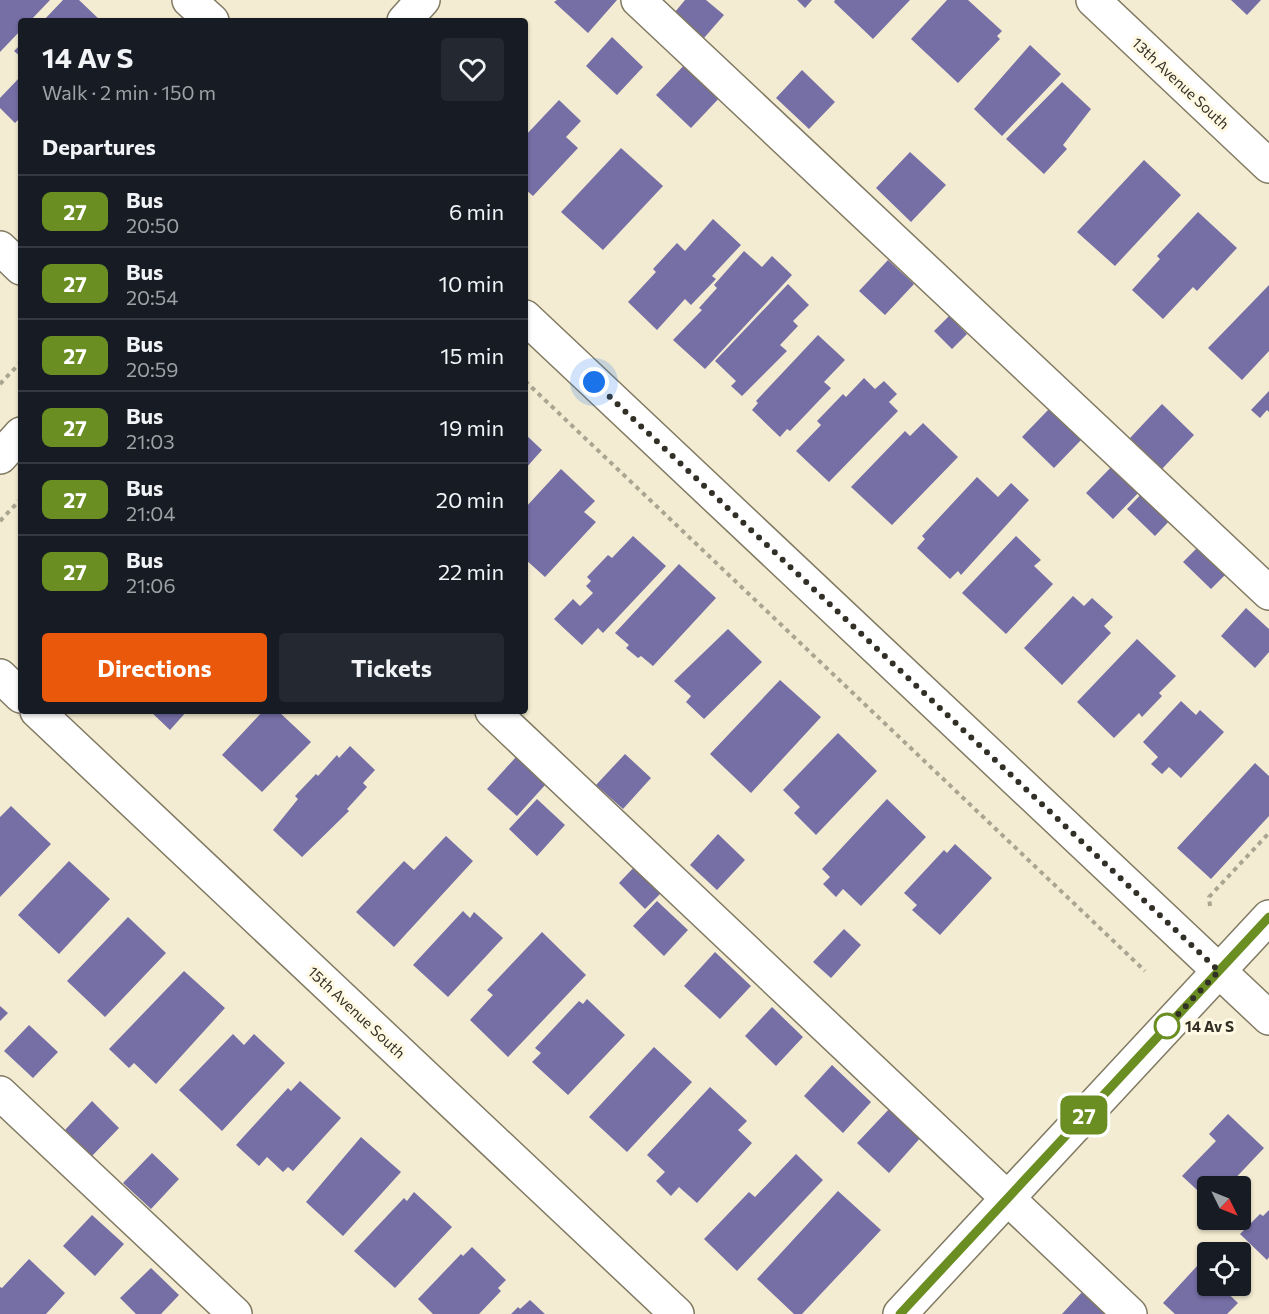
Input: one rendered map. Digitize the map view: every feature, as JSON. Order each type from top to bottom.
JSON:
[{"type":"street","points":[[189,0],[209,18]]},
{"type":"street","points":[[407,18],[423,0]]},
{"type":"street","points":[[638,0],[1269,593]]},
{"type":"street","name":"13th Avenue South","points":[[1093,0],[1269,166]]},
{"type":"street","points":[[0,248],[18,265]]},
{"type":"street","points":[[528,320],[1269,1018]]},
{"type":"street","points":[[0,457],[18,437]]},
{"type":"street","points":[[0,676],[18,693]]},
{"type":"street","name":"15th Avenue South","points":[[40,714],[677,1314]]},
{"type":"street","points":[[495,714],[1130,1314]]},
{"type":"street","points":[[900,1314],[1269,917]]},
{"type":"street","points":[[0,1094],[235,1314]]},
{"type":"path","points":[[0,384],[18,365]]},
{"type":"path","points":[[528,384],[1145,971]]},
{"type":"path","points":[[0,521],[18,502]]},
{"type":"path","points":[[1210,906],[1209,897],[1269,833]]},
{"type":"building","points":[[0,0],[50,0],[33,18],[18,18],[18,33],[0,52]]},
{"type":"building","points":[[63,0],[79,0],[98,18],[46,18]]},
{"type":"building","points":[[557,0],[617,0],[588,33],[554,2]]},
{"type":"building","points":[[685,0],[706,0],[724,15],[704,38],[675,12]]},
{"type":"building","points":[[797,0],[812,0],[805,8]]},
{"type":"building","points":[[835,0],[910,0],[873,39],[834,2]]},
{"type":"building","points":[[947,0],[968,0],[1002,31],[997,36],[1000,39],[958,83],[911,39]]},
{"type":"building","points":[[1231,0],[1261,0],[1247,15]]},
{"type":"building","points":[[612,37],[643,67],[617,95],[586,66]]},
{"type":"building","points":[[1030,45],[1061,74],[1002,136],[974,109]]},
{"type":"building","points":[[689,60],[724,93],[691,128],[656,95]]},
{"type":"building","points":[[802,70],[835,102],[809,129],[776,98]]},
{"type":"building","points":[[18,79],[18,120],[15,123],[0,108],[0,98]]},
{"type":"building","points":[[1062,82],[1091,109],[1063,145],[1067,149],[1044,174],[1006,139]]},
{"type":"building","points":[[559,100],[581,121],[566,137],[578,148],[533,196],[528,192],[528,133]]},
{"type":"building","points":[[621,148],[663,186],[603,250],[561,212]]},
{"type":"building","points":[[910,152],[946,185],[911,222],[876,188]]},
{"type":"building","points":[[1144,160],[1181,195],[1115,266],[1077,232]]},
{"type":"building","points":[[1198,212],[1237,248],[1197,291],[1193,287],[1163,319],[1132,290],[1160,259],[1157,256]]},
{"type":"building","points":[[713,219],[741,245],[712,276],[716,279],[691,305],[685,299],[657,330],[628,302],[656,272],[653,269],[677,243],[685,251]]},
{"type":"building","points":[[744,251],[762,267],[772,256],[792,275],[705,369],[673,340],[702,310],[699,308],[717,288],[714,285]]},
{"type":"building","points":[[888,260],[914,284],[885,315],[859,291]]},
{"type":"building","points":[[788,284],[809,305],[793,321],[798,326],[780,345],[787,351],[742,396],[731,386],[736,381],[715,361]]},
{"type":"building","points":[[1269,285],[1269,351],[1242,380],[1208,348]]},
{"type":"building","points":[[949,316],[967,334],[952,349],[934,331]]},
{"type":"building","points":[[818,335],[845,360],[824,382],[831,388],[790,431],[787,429],[780,437],[752,410],[758,403],[756,401]]},
{"type":"building","points":[[864,378],[875,389],[884,381],[897,394],[889,402],[898,411],[829,482],[796,451],[821,425],[817,421],[843,394],[846,397]]},
{"type":"building","points":[[1269,391],[1269,412],[1267,410],[1260,418],[1251,410]]},
{"type":"building","points":[[1162,404],[1194,435],[1162,469],[1130,438]]},
{"type":"building","points":[[1049,409],[1082,439],[1054,468],[1022,437]]},
{"type":"building","points":[[923,423],[958,457],[892,525],[851,487],[905,431],[910,436]]},
{"type":"building","points":[[528,437],[542,450],[528,466]]},
{"type":"building","points":[[1117,461],[1144,487],[1113,519],[1086,493]]},
{"type":"building","points":[[561,469],[595,501],[584,512],[596,522],[545,577],[528,562],[528,505]]},
{"type":"building","points":[[977,477],[998,497],[1011,483],[1029,500],[961,575],[958,571],[950,579],[917,548],[925,539],[922,536]]},
{"type":"building","points":[[1146,489],[1174,516],[1155,536],[1127,509]]},
{"type":"building","points":[[633,536],[666,566],[603,633],[598,628],[582,645],[554,619],[573,599],[580,606],[593,593],[586,586],[591,581],[587,577],[608,555],[612,558]]},
{"type":"building","points":[[1016,536],[1041,560],[1034,566],[1053,584],[1006,634],[962,593]]},
{"type":"building","points":[[1202,543],[1230,570],[1211,589],[1183,562]]},
{"type":"building","points":[[679,564],[716,598],[653,666],[626,648],[629,645],[615,633]]},
{"type":"building","points":[[1073,596],[1084,606],[1092,598],[1113,617],[1104,626],[1111,633],[1062,685],[1024,648]]},
{"type":"building","points":[[1246,608],[1269,629],[1269,652],[1255,668],[1221,636]]},
{"type":"building","points":[[728,629],[762,662],[704,719],[686,702],[691,696],[674,681]]},
{"type":"building","points":[[1137,639],[1176,676],[1159,693],[1162,696],[1142,717],[1139,713],[1114,738],[1077,702]]},
{"type":"building","points":[[780,680],[821,717],[751,793],[710,754]]},
{"type":"building","points":[[1181,701],[1196,715],[1200,710],[1224,732],[1181,778],[1169,767],[1162,774],[1151,764],[1158,757],[1143,742]]},
{"type":"building","points":[[153,714],[184,714],[170,730]]},
{"type":"building","points":[[260,714],[281,714],[311,742],[262,792],[222,755]]},
{"type":"building","points":[[838,733],[877,771],[816,835],[794,813],[800,807],[783,790]]},
{"type":"building","points":[[350,746],[375,770],[363,783],[367,787],[347,809],[349,811],[302,857],[273,830],[298,799],[295,796],[316,774],[318,776],[337,755],[339,758]]},
{"type":"building","points":[[625,754],[651,778],[623,809],[596,785]]},
{"type":"building","points":[[516,757],[546,784],[517,816],[487,789]]},
{"type":"building","points":[[1255,763],[1269,776],[1269,816],[1211,879],[1177,848]]},
{"type":"building","points":[[537,799],[565,825],[537,856],[509,829]]},
{"type":"building","points":[[887,799],[926,837],[861,906],[843,889],[836,897],[823,884],[830,877],[822,869]]},
{"type":"building","points":[[11,806],[51,844],[0,897],[0,817]]},
{"type":"building","points":[[718,834],[745,860],[717,890],[690,865]]},
{"type":"building","points":[[446,836],[473,861],[394,947],[356,912],[404,861],[414,870]]},
{"type":"building","points":[[955,844],[992,878],[940,935],[912,910],[917,905],[904,893],[944,850],[947,853]]},
{"type":"building","points":[[69,861],[110,899],[59,954],[18,915]]},
{"type":"building","points":[[637,864],[664,890],[645,909],[619,883]]},
{"type":"building","points":[[657,901],[688,930],[664,956],[633,926]]},
{"type":"building","points":[[463,911],[470,918],[474,912],[503,938],[448,997],[413,965]]},
{"type":"building","points":[[128,917],[166,953],[105,1017],[67,981]]},
{"type":"building","points":[[844,929],[861,945],[831,978],[813,962]]},
{"type":"building","points":[[542,932],[586,975],[508,1057],[470,1020],[493,995],[487,990]]},
{"type":"building","points":[[715,952],[751,986],[720,1019],[684,986]]},
{"type":"building","points":[[184,971],[225,1008],[156,1084],[134,1063],[129,1068],[109,1049]]},
{"type":"building","points":[[587,999],[625,1035],[568,1095],[532,1062],[541,1053],[535,1048],[579,1001],[583,1004]]},
{"type":"building","points":[[0,1006],[8,1013],[0,1021]]},
{"type":"building","points":[[772,1007],[803,1037],[776,1066],[745,1036]]},
{"type":"building","points":[[29,1025],[58,1052],[33,1078],[4,1051]]},
{"type":"building","points":[[233,1034],[244,1045],[254,1034],[285,1063],[222,1131],[179,1090]]},
{"type":"building","points":[[654,1047],[692,1082],[627,1152],[589,1117]]},
{"type":"building","points":[[832,1065],[871,1102],[843,1133],[804,1096]]},
{"type":"building","points":[[300,1081],[341,1118],[293,1171],[288,1167],[283,1172],[267,1157],[259,1166],[236,1145],[288,1088],[291,1091]]},
{"type":"building","points":[[710,1087],[747,1121],[738,1130],[752,1143],[697,1203],[679,1187],[671,1196],[656,1181],[665,1172],[647,1155]]},
{"type":"building","points":[[92,1101],[119,1128],[92,1156],[65,1130]]},
{"type":"building","points":[[891,1107],[922,1136],[889,1173],[857,1143]]},
{"type":"building","points":[[1228,1114],[1264,1148],[1237,1176],[1197,1176],[1197,1190],[1182,1176],[1216,1141],[1209,1134]]},
{"type":"building","points":[[361,1137],[401,1172],[343,1236],[306,1202]]},
{"type":"building","points":[[152,1153],[179,1179],[151,1209],[123,1183]]},
{"type":"building","points":[[796,1154],[823,1180],[737,1271],[704,1239],[749,1192],[755,1197]]},
{"type":"building","points":[[838,1191],[881,1230],[802,1314],[794,1314],[757,1279]]},
{"type":"building","points":[[414,1192],[452,1227],[395,1288],[354,1251],[404,1198],[407,1201]]},
{"type":"building","points":[[1269,1210],[1269,1257],[1267,1260],[1251,1242],[1240,1234],[1244,1230],[1251,1230],[1251,1223],[1260,1214],[1263,1216]]},
{"type":"building","points":[[92,1215],[124,1244],[95,1276],[63,1246]]},
{"type":"building","points":[[472,1247],[506,1280],[498,1288],[501,1291],[479,1314],[433,1314],[418,1299],[461,1254],[463,1256]]},
{"type":"building","points":[[29,1259],[65,1293],[46,1314],[0,1314],[0,1287],[2,1288]]},
{"type":"building","points":[[1197,1266],[1197,1296],[1231,1296],[1238,1303],[1227,1314],[1175,1314],[1163,1303]]},
{"type":"building","points":[[151,1268],[179,1295],[161,1314],[136,1314],[120,1298]]},
{"type":"building","points":[[1083,1291],[1108,1314],[1062,1314]]},
{"type":"building","points":[[530,1300],[545,1314],[511,1314],[518,1307],[520,1309]]},
{"type":"bus line","name":"27","points":[[900,1314],[1269,917]]},
{"type":"place","name":"14 Av S","points":[[1167,1026]]},
{"type":"route","points":[[594,382],[1219,971],[1167,1026]]}]
